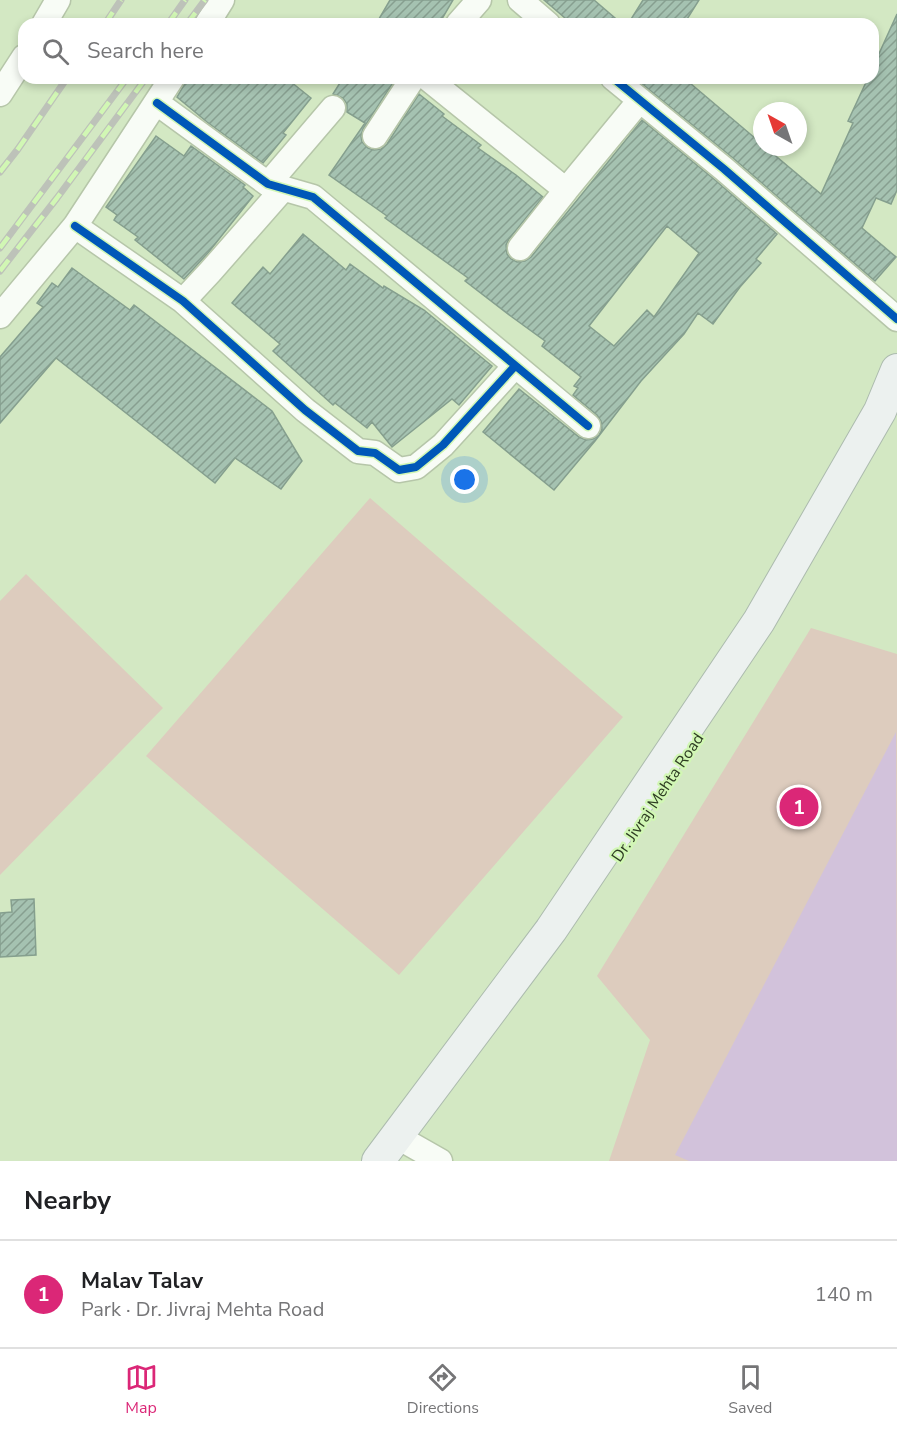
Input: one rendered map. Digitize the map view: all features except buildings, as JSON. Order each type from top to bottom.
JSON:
[{"type":"main road","points":[[378,1161],[399,1146],[551,930],[759,621],[880,411],[897,370]]},
{"type":"main road","name":"Dr. Jivraj Mehta Road","points":[[399,1146],[564,934],[767,634],[897,417]]},
{"type":"street","points":[[48,18],[58,0]]},
{"type":"street","points":[[211,18],[222,0]]},
{"type":"street","points":[[463,18],[479,0]]},
{"type":"street","points":[[520,0],[541,18]]},
{"type":"street","points":[[0,94],[18,66]]},
{"type":"street","points":[[0,316],[75,226],[168,84]]},
{"type":"street","points":[[375,136],[409,84]]},
{"type":"street","points":[[434,84],[566,190]]},
{"type":"street","points":[[620,84],[724,169],[897,319]]},
{"type":"street","points":[[520,248],[640,100]]},
{"type":"street","points":[[157,103],[275,187],[313,197],[588,426]]},
{"type":"street","points":[[183,301],[210,272],[333,108]]},
{"type":"street","points":[[75,226],[183,301],[305,410],[358,451],[375,453],[399,470],[416,467],[442,445],[515,366]]},
{"type":"street","points":[[399,1146],[440,1161]]},
{"type":"shaded area","points":[[370,498],[623,717],[399,975],[146,756]]},
{"type":"shaded area","points":[[26,574],[163,708],[0,875],[0,601]]},
{"type":"shaded area","points":[[811,628],[897,654],[897,1161],[609,1161],[650,1040],[597,976]]},
{"type":"shaded area","points":[[896,732],[897,1161],[689,1161],[675,1155]]},
{"type":"railway","points":[[109,18],[121,0]]},
{"type":"railway","points":[[172,18],[185,0]]},
{"type":"railway","points":[[192,18],[205,0]]},
{"type":"railway","points":[[0,172],[63,84]]},
{"type":"railway","points":[[0,248],[123,84]]},
{"type":"railway","points":[[0,271],[142,84]]},
{"type":"cycle path","points":[[620,84],[724,169],[897,319]]},
{"type":"cycle path","points":[[157,103],[268,184],[313,197],[588,426]]},
{"type":"cycle path","points":[[75,226],[183,301],[305,410],[358,451],[375,453],[399,470],[416,467],[443,445],[515,366]]},
{"type":"place","name":"Malav Talav","points":[[799,807]]}]
